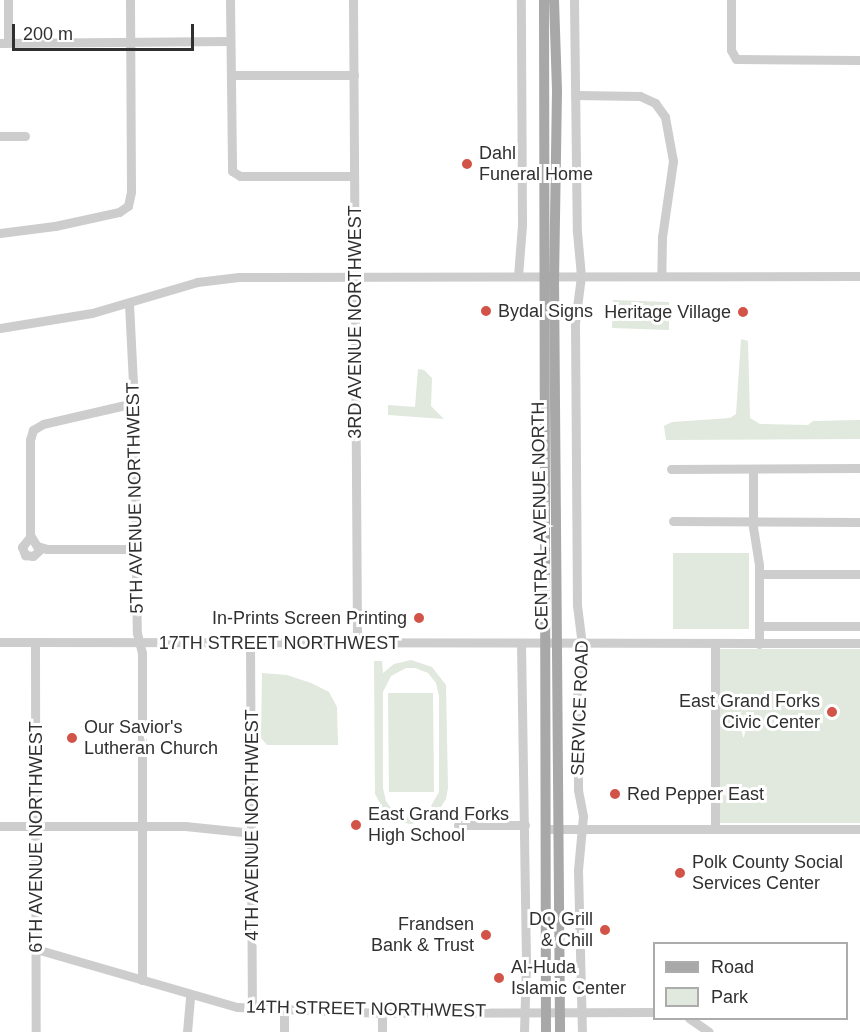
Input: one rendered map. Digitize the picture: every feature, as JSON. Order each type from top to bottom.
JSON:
[{"type":"main road","name":"CENTRAL AVENUE NORTH","points":[[544,0],[548,277],[558,644],[560,1032]]},
{"type":"main road","name":"CENTRAL AVENUE NORTH","points":[[546,1032],[545,643],[548,277],[557,91],[554,0]]},
{"type":"street","points":[[8,0],[4,43],[230,41]]},
{"type":"street","points":[[0,233],[55,226],[118,212],[128,206],[131,197],[130,0]]},
{"type":"street","points":[[230,0],[231,165],[236,174],[354,176]]},
{"type":"street","name":"3RD AVENUE NORTHWEST","points":[[353,0],[357,643]]},
{"type":"street","points":[[518,276],[522,225],[521,0]]},
{"type":"street","name":"SERVICE ROAD","points":[[574,0],[577,232],[581,276],[575,334],[577,605],[582,643],[577,699],[578,790],[583,829],[578,870],[582,1032]]},
{"type":"street","points":[[731,0],[731,50],[736,59],[860,60]]},
{"type":"street","points":[[231,75],[354,75]]},
{"type":"street","points":[[575,95],[640,96],[655,104],[665,117],[673,161],[662,237],[661,276]]},
{"type":"street","points":[[0,136],[25,136]]},
{"type":"street","points":[[0,328],[55,321],[129,304],[197,282],[239,277],[860,276]]},
{"type":"street","name":"5TH AVENUE NORTHWEST","points":[[129,304],[134,403],[137,633],[142,660],[142,980]]},
{"type":"street","points":[[42,548],[33,556],[25,555],[22,547],[30,537],[30,440],[33,430],[43,424],[134,403]]},
{"type":"street","points":[[671,469],[860,468]]},
{"type":"street","points":[[753,469],[753,522],[759,574],[759,644]]},
{"type":"street","points":[[674,522],[860,522]]},
{"type":"street","points":[[30,537],[42,548],[137,549]]},
{"type":"street","points":[[759,574],[860,574]]},
{"type":"street","points":[[759,626],[860,626]]},
{"type":"street","name":"17TH STREET NORTHWEST","points":[[0,642],[860,643]]},
{"type":"street","name":"6TH AVENUE NORTHWEST","points":[[35,642],[36,1032]]},
{"type":"street","name":"4TH AVENUE NORTHWEST","points":[[250,642],[253,833],[252,1007]]},
{"type":"street","points":[[521,643],[525,825],[524,1032]]},
{"type":"street","points":[[714,644],[715,828]]},
{"type":"street","points":[[0,826],[143,825],[206,827],[253,833]]},
{"type":"street","points":[[458,825],[525,825]]},
{"type":"street","points":[[546,830],[860,828]]},
{"type":"street","name":"14TH STREET NORTHWEST","points":[[36,949],[229,1005],[382,1012],[653,1012]]},
{"type":"street","points":[[187,1032],[190,994]]},
{"type":"street","points":[[284,1008],[284,1032]]},
{"type":"street","points":[[382,1012],[382,1032]]},
{"type":"street","points":[[692,1020],[709,1032]]},
{"type":"green space","points":[[613,300],[669,302],[669,330],[612,328]]},
{"type":"green space","points":[[741,339],[748,341],[750,418],[760,424],[808,425],[813,421],[860,420],[860,439],[666,440],[664,426],[672,422],[730,418],[736,414]]},
{"type":"green space","points":[[418,369],[424,370],[432,378],[431,406],[444,419],[388,415],[388,405],[415,407]]},
{"type":"green space","points":[[673,553],[749,553],[749,629],[673,629]]},
{"type":"green space","points":[[720,649],[860,649],[860,823],[720,823]]},
{"type":"green space","points":[[411,660],[432,667],[446,685],[448,788],[446,799],[437,813],[428,820],[411,824],[400,822],[386,814],[375,794],[374,661],[382,661],[383,673],[394,664]],"holes":[[[406,668],[415,668],[428,673],[436,683],[439,696],[439,792],[428,811],[411,816],[403,815],[391,808],[386,801],[383,788],[383,692],[391,676]]]},
{"type":"green space","points":[[262,673],[287,675],[329,692],[337,707],[338,745],[267,745],[261,738]]},
{"type":"green space","points":[[388,693],[433,693],[434,792],[389,792]]},
{"type":"place","name":"Dahl Funeral Home","points":[[467,164]]},
{"type":"place","name":"Bydal Signs","points":[[486,311]]},
{"type":"place","name":"Heritage Village","points":[[743,312]]},
{"type":"place","name":"In-Prints Screen Printing","points":[[419,618]]},
{"type":"place","name":"East Grand Forks Civic Center","points":[[832,712]]},
{"type":"place","name":"Our Savior's Lutheran Church","points":[[72,738]]},
{"type":"place","name":"Red Pepper East","points":[[615,794]]},
{"type":"place","name":"East Grand Forks High School","points":[[356,825]]},
{"type":"place","name":"Polk County Social Services Center","points":[[680,873]]},
{"type":"place","name":"DQ Grill & Chill","points":[[605,930]]},
{"type":"place","name":"Frandsen Bank & Trust","points":[[486,935]]},
{"type":"place","name":"Al-Huda Islamic Center","points":[[499,978]]}]
